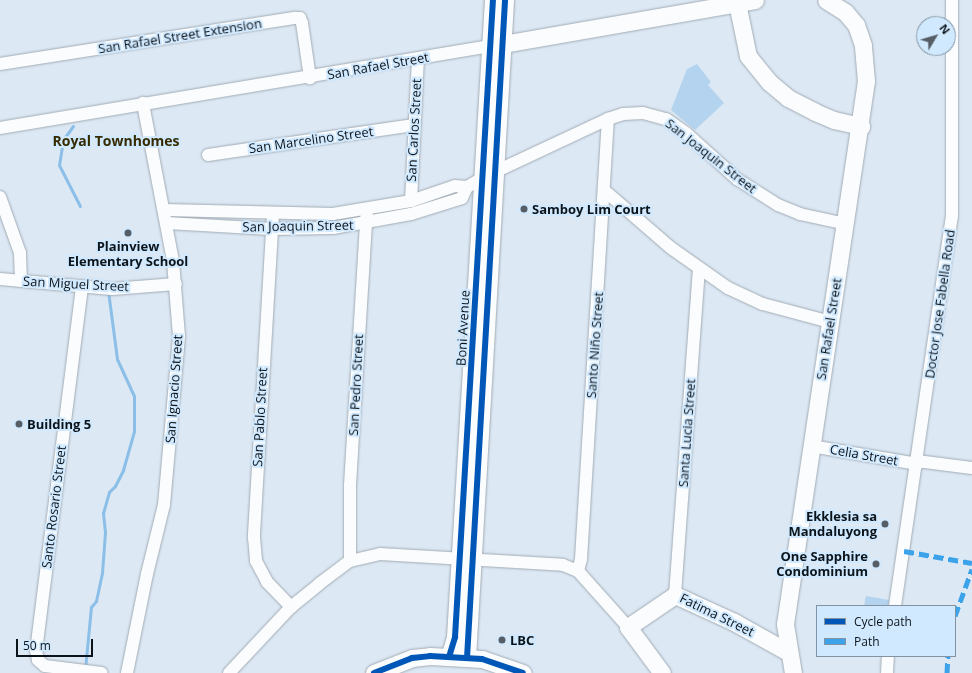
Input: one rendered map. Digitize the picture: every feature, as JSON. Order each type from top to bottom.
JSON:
[{"type":"street","name":"Boni Avenue","points":[[493,0],[497,45]]},
{"type":"street","name":"Boni Avenue","points":[[467,658],[467,558],[497,45],[505,0]]},
{"type":"street","name":"San Rafael Street","points":[[0,128],[143,103],[310,78],[755,0]]},
{"type":"street","name":"San Rafael Street","points":[[793,673],[788,652],[785,624],[846,224],[866,81],[863,45],[856,25],[845,12],[826,0]]},
{"type":"street","name":"Doctor Jose Fabella Road","points":[[895,605],[952,216],[952,0]]},
{"type":"street","points":[[737,3],[748,56],[769,82],[788,98],[815,112],[834,120],[860,126]]},
{"type":"street","name":"San Rafael Street Extension","points":[[0,64],[300,18],[310,78]]},
{"type":"street","name":"San Carlos Street","points":[[411,202],[418,59]]},
{"type":"street","name":"San Ignacio Street","points":[[127,673],[165,497],[178,353],[176,284],[165,210],[143,103]]},
{"type":"street","name":"San Joaquin Street","points":[[165,210],[307,215],[367,210],[411,202],[455,186],[467,187],[490,174],[608,119],[624,114],[644,113],[666,119],[686,133],[737,179],[778,205],[800,214],[846,224]]},
{"type":"street","name":"Santo Niño Street","points":[[578,571],[581,559],[605,191],[608,119]]},
{"type":"street","name":"San Marcelino Street","points":[[208,155],[414,125]]},
{"type":"street","name":"San Joaquin Street","points":[[167,223],[271,229],[333,228],[366,224],[434,209],[462,198],[467,187]]},
{"type":"street","points":[[605,191],[699,270],[763,304],[830,322]]},
{"type":"street","points":[[0,197],[20,253],[21,281]]},
{"type":"street","name":"San Pedro Street","points":[[350,562],[350,485],[367,210]]},
{"type":"street","name":"San Pablo Street","points":[[273,214],[254,537],[256,561],[267,582],[291,607]]},
{"type":"street","name":"Santa Lucia Street","points":[[675,595],[699,270]]},
{"type":"street","name":"San Miguel Street","points":[[0,279],[106,288],[176,284]]},
{"type":"street","name":"Santo Rosario Street","points":[[82,287],[36,650],[38,660],[45,666],[102,673]]},
{"type":"street","name":"Celia Street","points":[[811,446],[917,462],[972,468]]},
{"type":"street","points":[[229,673],[291,607],[350,562],[380,554],[547,563],[578,571],[628,627],[662,673]]},
{"type":"street","name":"Boni Avenue","points":[[449,657],[456,637],[467,558]]},
{"type":"street","name":"Fatima Street","points":[[628,627],[675,595],[734,622],[788,652]]},
{"type":"street","points":[[374,673],[412,658],[449,657],[482,659],[523,673]]},
{"type":"street","points":[[888,657],[888,673]]},
{"type":"shaded area","points":[[697,64],[711,82],[708,85],[724,103],[695,130],[671,110],[687,69]]},
{"type":"shaded area","points":[[866,596],[889,600],[888,605],[864,605]]},
{"type":"waterway","points":[[73,126],[63,140],[59,165],[80,206]]},
{"type":"waterway","points":[[85,669],[91,607],[96,601],[102,573],[105,532],[103,513],[109,492],[115,486],[123,470],[134,431],[134,396],[117,359],[108,291]]},
{"type":"marked path","points":[[904,551],[972,563]]},
{"type":"marked path","points":[[956,613],[972,569]]},
{"type":"marked path","points":[[947,673],[948,657]]},
{"type":"cycle path","points":[[449,657],[455,637],[493,0]]},
{"type":"cycle path","points":[[467,658],[505,0]]},
{"type":"cycle path","points":[[374,673],[412,658],[430,656],[482,659],[523,673]]},
{"type":"place","name":"Samboy Lim Court","points":[[524,209]]},
{"type":"place","name":"Plainview Elementary School","points":[[128,233]]},
{"type":"place","name":"Building 5","points":[[19,424]]},
{"type":"place","name":"Ekklesia sa Mandaluyong","points":[[885,524]]},
{"type":"place","name":"One Sapphire Condominium","points":[[876,564]]},
{"type":"place","name":"LBC","points":[[502,640]]},
{"type":"district","name":"Royal Townhomes","points":[[116,141]]}]
